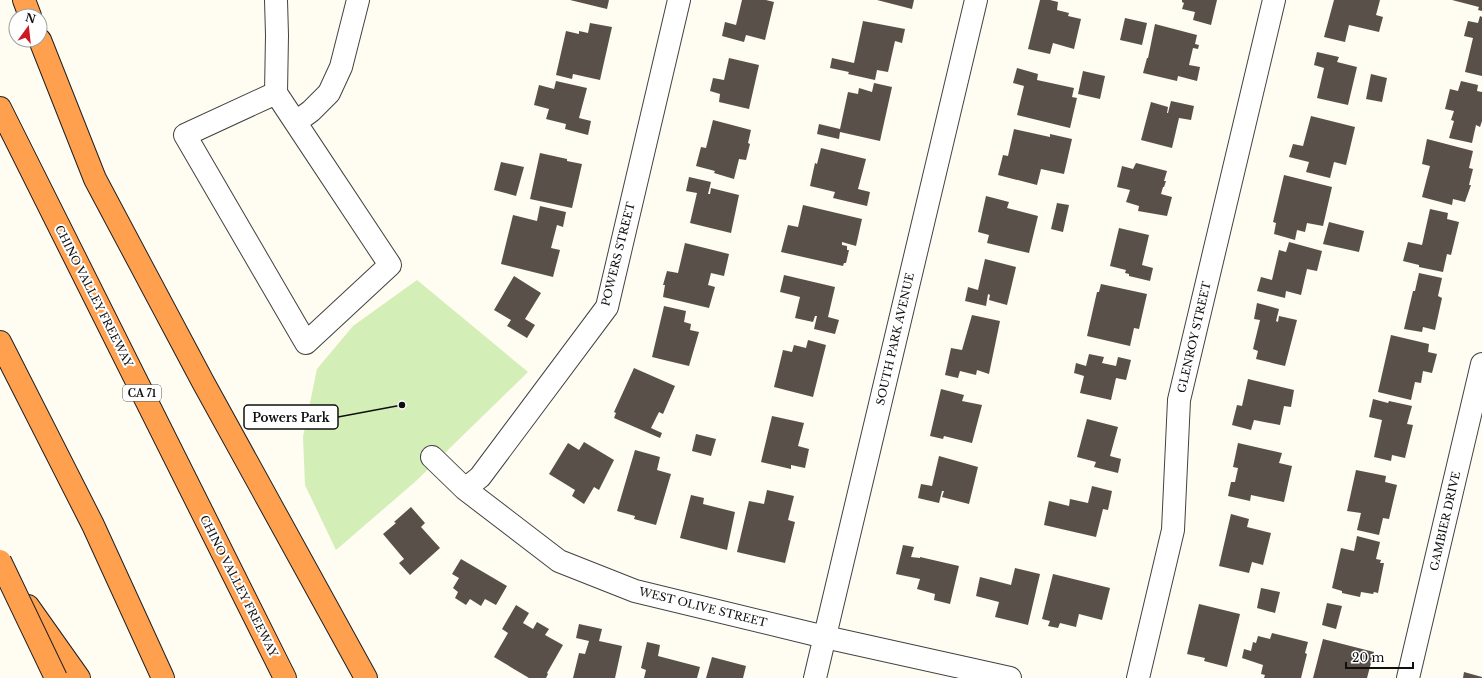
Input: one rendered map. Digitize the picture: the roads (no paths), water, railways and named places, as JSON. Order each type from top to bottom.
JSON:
[{"type":"highway","points":[[43,48],[95,179],[203,382],[366,678]]},
{"type":"highway","name":"CHINO VALLEY FREEWAY","points":[[0,108],[285,678]]},
{"type":"highway","points":[[0,342],[93,525],[163,678]]},
{"type":"highway","points":[[0,561],[56,678]]},
{"type":"highway","points":[[0,566],[79,678]]},
{"type":"street","points":[[276,0],[276,93],[390,265],[306,343],[185,135],[276,93]]},
{"type":"street","points":[[296,122],[311,112],[329,93],[341,67],[358,0]]},
{"type":"street","name":"POWERS STREET","points":[[465,489],[480,477],[607,307],[679,0]]},
{"type":"street","name":"SOUTH PARK AVENUE","points":[[815,678],[976,0]]},
{"type":"street","name":"GLENROY STREET","points":[[1138,678],[1173,530],[1179,400],[1274,0]]},
{"type":"street","name":"GAMBIER DRIVE","points":[[1408,678],[1482,364]]},
{"type":"street","name":"WEST OLIVE STREET","points":[[432,457],[465,489],[558,561],[635,590],[825,637],[1010,678]]},
{"type":"place","name":"Powers Park","points":[[402,405]]}]
